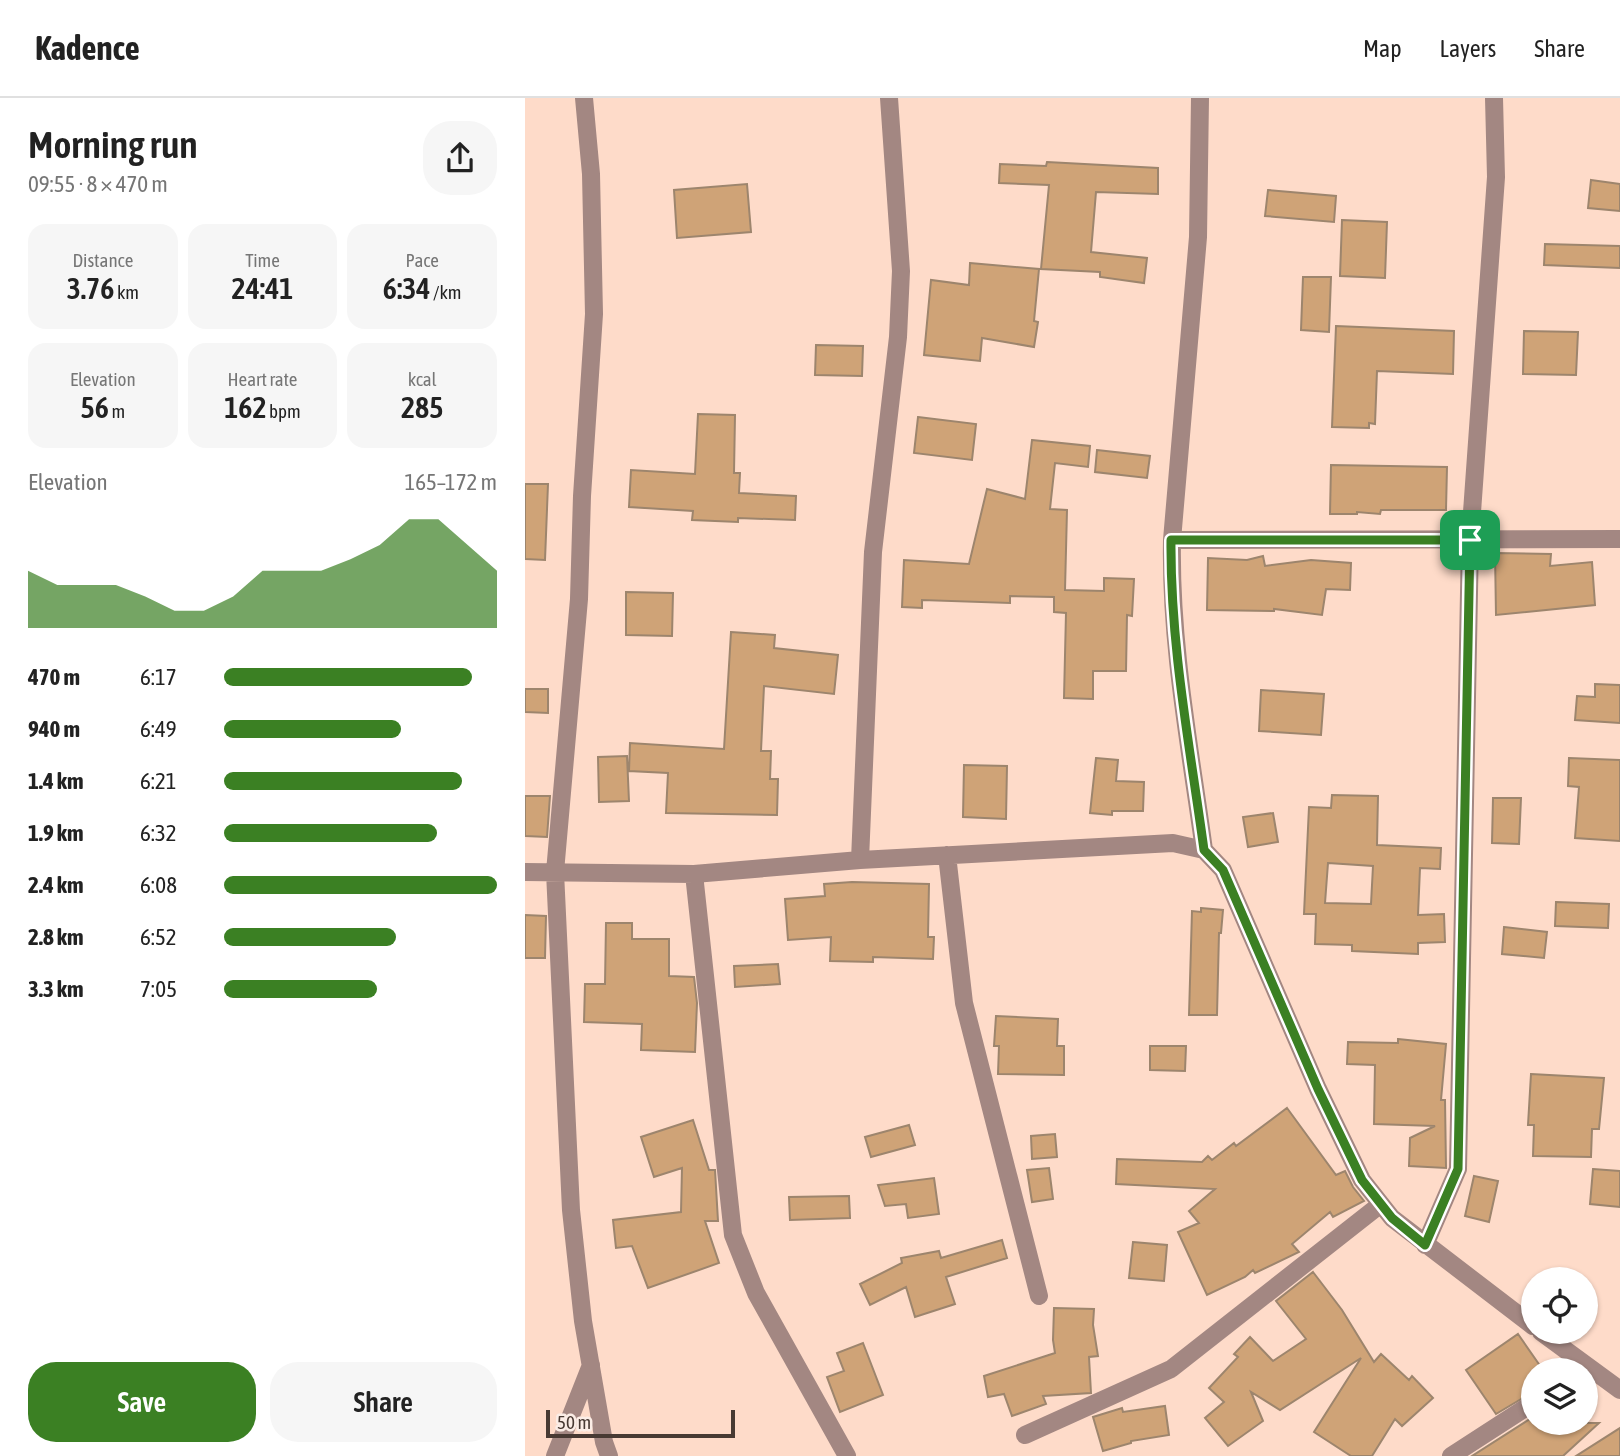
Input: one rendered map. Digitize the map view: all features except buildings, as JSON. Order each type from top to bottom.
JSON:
[{"type":"street","points":[[584,98],[591,174],[594,314],[582,496],[579,599],[555,872],[571,1210],[583,1321],[609,1456]]},
{"type":"street","points":[[860,860],[873,552],[898,337],[901,271],[889,98]]},
{"type":"street","points":[[1200,98],[1198,237],[1171,540],[1171,572],[1176,647],[1204,850]]},
{"type":"street","points":[[1425,1245],[1458,1169],[1470,540],[1496,177],[1494,98]]},
{"type":"street","points":[[1171,540],[1620,539]]},
{"type":"street","points":[[525,872],[694,874],[860,860],[1173,843],[1204,850],[1223,870],[1318,1089],[1362,1180],[1392,1218],[1521,1317]]},
{"type":"street","points":[[947,855],[964,1003],[1039,1296]]},
{"type":"street","points":[[694,874],[733,1235],[756,1293],[847,1456]]},
{"type":"street","points":[[1025,1435],[1171,1369],[1381,1204]]},
{"type":"street","points":[[1556,1344],[1573,1358]]},
{"type":"street","points":[[555,1456],[591,1365]]},
{"type":"street","points":[[1598,1376],[1620,1390]]},
{"type":"street","points":[[1451,1456],[1521,1411]]},
{"type":"route","points":[[1171,540],[1470,540],[1458,1169],[1425,1245],[1392,1218],[1362,1180],[1318,1089],[1223,870],[1204,850],[1176,647],[1171,540]]}]
